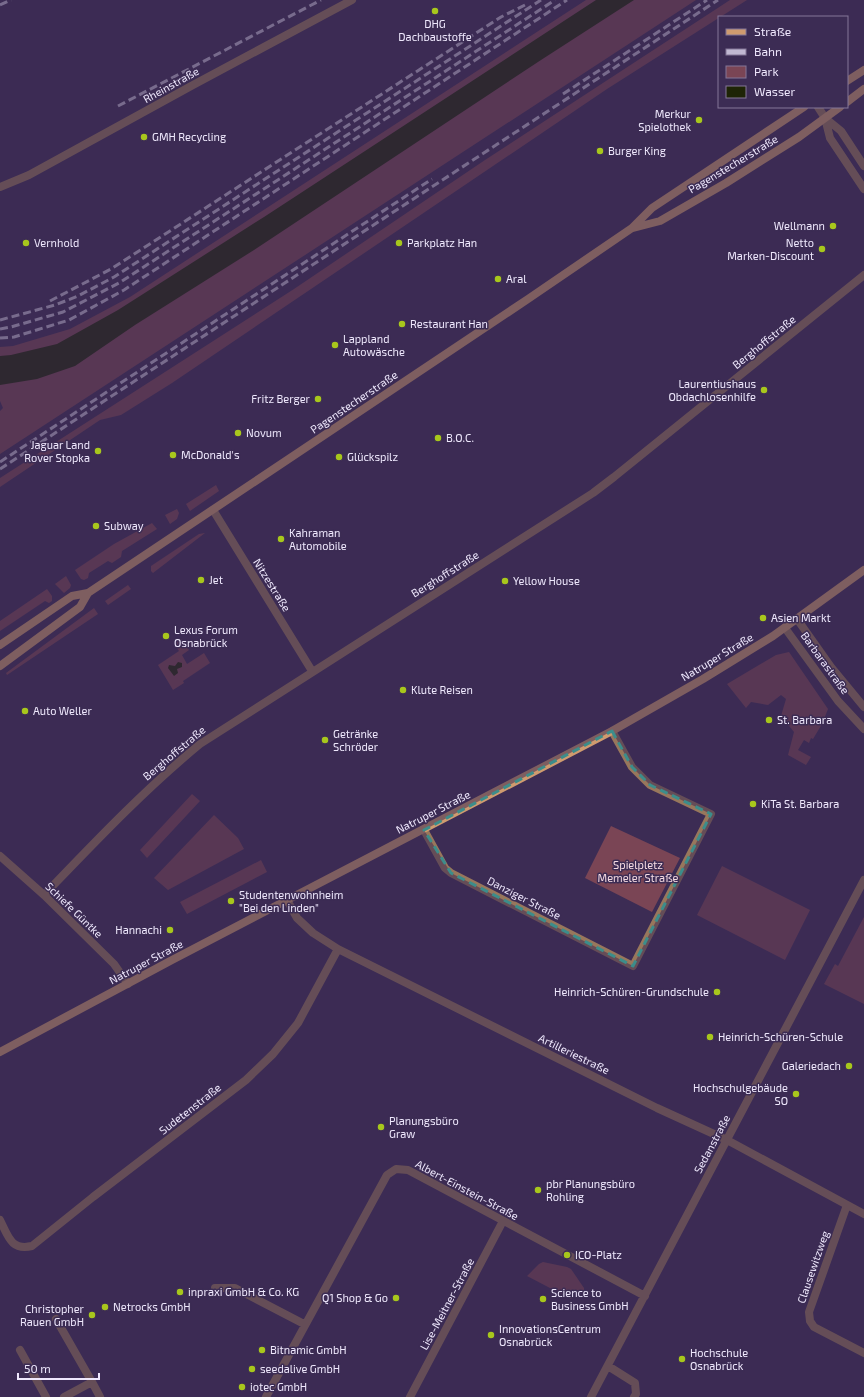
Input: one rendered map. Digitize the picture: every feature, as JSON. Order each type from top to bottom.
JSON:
[{"type":"main road","points":[[848,80],[864,70]]},
{"type":"main road","points":[[848,101],[864,90]]},
{"type":"main road","name":"Pagenstecherstraße","points":[[0,645],[72,596],[88,593],[213,510],[632,228],[652,208],[802,108]]},
{"type":"main road","name":"Pagenstecherstraße","points":[[632,228],[660,221],[726,183],[799,137],[839,108]]},
{"type":"main road","name":"Natruper Straße","points":[[0,1052],[287,900],[612,731],[703,679],[786,628],[864,570]]},
{"type":"main road","name":"Pagenstecherstraße","points":[[0,666],[80,607],[88,593]]},
{"type":"street","name":"Rheinstraße","points":[[0,187],[36,172],[193,85],[352,0]]},
{"type":"street","points":[[819,108],[825,118],[830,138],[864,189]]},
{"type":"street","points":[[825,118],[841,131],[864,166]]},
{"type":"street","name":"Berghoffstraße","points":[[44,895],[136,801],[175,764],[214,734],[592,493],[614,477],[864,275]]},
{"type":"street","name":"Nitzestraße","points":[[213,510],[312,671]]},
{"type":"street","name":"Barbarastraße","points":[[797,620],[831,667],[864,707]]},
{"type":"street","name":"Barbarastraße","points":[[786,628],[818,675],[838,701],[864,729]]},
{"type":"street","name":"Danziger Straße","points":[[424,830],[445,868],[451,873],[633,966],[711,814],[650,785],[632,768],[612,731]]},
{"type":"street","name":"Schiefe Güntke","points":[[0,856],[44,895],[114,964],[128,984]]},
{"type":"street","name":"Sedanstraße","points":[[591,1397],[864,880]]},
{"type":"street","name":"Artilleriestraße","points":[[287,900],[297,918],[312,933],[338,949],[657,1108],[727,1140],[864,1214]]},
{"type":"street","name":"Sudetenstraße","points":[[0,1220],[11,1241],[17,1246],[24,1248],[32,1246],[93,1197],[246,1080],[274,1054],[298,1023],[338,949]]},
{"type":"street","name":"Albert-Einstein-Straße","points":[[266,1397],[304,1324],[387,1175],[396,1169],[408,1170],[645,1296]]},
{"type":"street","name":"Clausewitzweg","points":[[847,1205],[809,1312],[810,1321],[814,1327],[864,1353]]},
{"type":"street","name":"Lise-Meitner-Straße","points":[[410,1397],[504,1221]]},
{"type":"street","points":[[215,1288],[235,1288],[304,1324]]},
{"type":"street","points":[[56,1319],[100,1397]]},
{"type":"street","points":[[20,1350],[46,1397]]},
{"type":"street","points":[[608,1366],[635,1383],[636,1394],[634,1397]]},
{"type":"street","points":[[64,1397],[92,1382]]},
{"type":"highlighted area","points":[[612,731],[632,767],[650,785],[711,814],[633,966],[451,873],[424,830]]},
{"type":"green space","points":[[586,0],[696,0],[0,454],[0,411],[3,408],[0,401],[0,347],[13,346],[70,329],[130,297]]},
{"type":"green space","points":[[730,0],[747,0],[722,16],[718,16],[718,18],[607,89],[172,383],[121,415],[100,420],[0,487],[0,478],[294,289],[485,160]]},
{"type":"green space","points":[[216,485],[219,491],[190,511],[186,504]]},
{"type":"green space","points":[[177,509],[179,513],[177,519],[170,524],[165,515]]},
{"type":"green space","points":[[152,523],[157,529],[122,551],[121,557],[112,563],[108,561],[89,573],[88,578],[84,580],[81,579],[75,570],[114,544]]},
{"type":"green space","points":[[205,533],[153,573],[151,571],[151,566],[199,534]]},
{"type":"green space","points":[[66,576],[71,585],[70,588],[64,593],[55,584]]},
{"type":"green space","points":[[128,585],[131,589],[108,605],[105,601]]},
{"type":"green space","points":[[47,589],[52,596],[52,601],[49,603],[45,601],[0,631],[0,621]]},
{"type":"green space","points":[[94,608],[98,614],[7,675],[6,673]]},
{"type":"green space","points":[[181,639],[189,650],[182,655],[187,664],[204,653],[210,663],[183,681],[184,683],[173,690],[158,665],[179,651],[174,644]]},
{"type":"green space","points":[[789,652],[828,709],[822,724],[813,739],[811,738],[809,743],[804,740],[798,750],[811,757],[806,765],[788,755],[794,732],[781,716],[786,699],[781,695],[768,705],[751,702],[746,708],[727,684],[776,655]]},
{"type":"green space","points":[[192,794],[200,801],[147,858],[140,850]]},
{"type":"green space","points":[[214,815],[238,838],[244,849],[168,890],[154,878]]},
{"type":"green space","name":"Spielpletz Memeler Straße","points":[[611,826],[680,858],[652,912],[585,878]]},
{"type":"green space","points":[[261,860],[267,872],[187,914],[180,902]]},
{"type":"green space","points":[[722,866],[810,910],[785,960],[697,915]]},
{"type":"green space","points":[[864,917],[864,1004],[824,984],[835,964],[838,966]]},
{"type":"green space","points":[[543,1262],[571,1269],[584,1290],[571,1299],[527,1276]]},
{"type":"water","points":[[596,0],[634,0],[254,250],[135,325],[75,366],[37,379],[0,385],[0,356],[11,355],[57,344],[118,310],[264,217]]},
{"type":"water","points":[[178,662],[182,663],[182,667],[177,669],[178,673],[174,676],[168,668],[169,665],[175,666]]},
{"type":"railway","points":[[0,5],[11,0]]},
{"type":"railway","points":[[118,106],[321,0]]},
{"type":"railway","points":[[0,320],[55,305],[78,296],[114,277],[541,0]]},
{"type":"railway","points":[[0,329],[63,312],[119,283],[555,0]]},
{"type":"railway","points":[[0,338],[14,337],[69,320],[124,290],[567,0]]},
{"type":"railway","points":[[563,94],[707,0]]},
{"type":"railway","points":[[0,469],[718,0]]},
{"type":"railway","points":[[50,301],[111,269],[501,17],[525,5]]},
{"type":"railway","points":[[0,462],[432,179]]},
{"type":"place","name":"DHG Dachbaustoffe","points":[[435,11]]},
{"type":"place","name":"Merkur Spielothek","points":[[699,120]]},
{"type":"place","name":"GMH Recycling","points":[[144,137]]},
{"type":"place","name":"Burger King","points":[[600,151]]},
{"type":"place","name":"Wellmann","points":[[833,226]]},
{"type":"place","name":"Vernhold","points":[[26,243]]},
{"type":"place","name":"Parkplatz Han","points":[[399,243]]},
{"type":"place","name":"Netto Marken-Discount","points":[[822,249]]},
{"type":"place","name":"Aral","points":[[498,279]]},
{"type":"place","name":"Restaurant Han","points":[[402,324]]},
{"type":"place","name":"Lappland Autowäsche","points":[[335,345]]},
{"type":"place","name":"Laurentiushaus Obdachlosenhilfe","points":[[764,390]]},
{"type":"place","name":"Fritz Berger","points":[[318,399]]},
{"type":"place","name":"Novum","points":[[238,433]]},
{"type":"place","name":"B.O.C.","points":[[438,438]]},
{"type":"place","name":"Jaguar Land Rover Stopka","points":[[98,451]]},
{"type":"place","name":"McDonald's","points":[[173,455]]},
{"type":"place","name":"Glückspilz","points":[[339,457]]},
{"type":"place","name":"Subway","points":[[96,526]]},
{"type":"place","name":"Kahraman Automobile","points":[[281,539]]},
{"type":"place","name":"Jet","points":[[201,580]]},
{"type":"place","name":"Yellow House","points":[[505,581]]},
{"type":"place","name":"Asien Markt","points":[[763,618]]},
{"type":"place","name":"Lexus Forum Osnabrück","points":[[166,636]]},
{"type":"place","name":"Klute Reisen","points":[[403,690]]},
{"type":"place","name":"Auto Weller","points":[[25,711]]},
{"type":"place","name":"St. Barbara","points":[[769,720]]},
{"type":"place","name":"Getränke Schröder","points":[[325,740]]},
{"type":"place","name":"KiTa St. Barbara","points":[[753,804]]},
{"type":"place","name":"Studentenwohnheim \"Bei den Linden\"","points":[[231,901]]},
{"type":"place","name":"Hannachi","points":[[170,930]]},
{"type":"place","name":"Heinrich-Schüren-Grundschule","points":[[717,992]]},
{"type":"place","name":"Heinrich-Schüren-Schule","points":[[710,1037]]},
{"type":"place","name":"Galeriedach","points":[[849,1066]]},
{"type":"place","name":"Hochschulgebäude SO","points":[[796,1094]]},
{"type":"place","name":"Planungsbüro Graw","points":[[381,1127]]},
{"type":"place","name":"pbr Planungsbüro Rohling","points":[[538,1190]]},
{"type":"place","name":"ICO-Platz","points":[[567,1255]]},
{"type":"place","name":"inpraxi GmbH & Co. KG","points":[[180,1292]]},
{"type":"place","name":"Q1 Shop & Go","points":[[396,1298]]},
{"type":"place","name":"Science to Business GmbH","points":[[543,1299]]},
{"type":"place","name":"Netrocks GmbH","points":[[105,1307]]},
{"type":"place","name":"Christopher Rauen GmbH","points":[[92,1315]]},
{"type":"place","name":"InnovationsCentrum Osnabrück","points":[[491,1335]]},
{"type":"place","name":"Bitnamic GmbH","points":[[262,1350]]},
{"type":"place","name":"Hochschule Osnabrück","points":[[682,1359]]},
{"type":"place","name":"seedalive GmbH","points":[[252,1369]]},
{"type":"place","name":"iotec GmbH","points":[[242,1387]]}]
